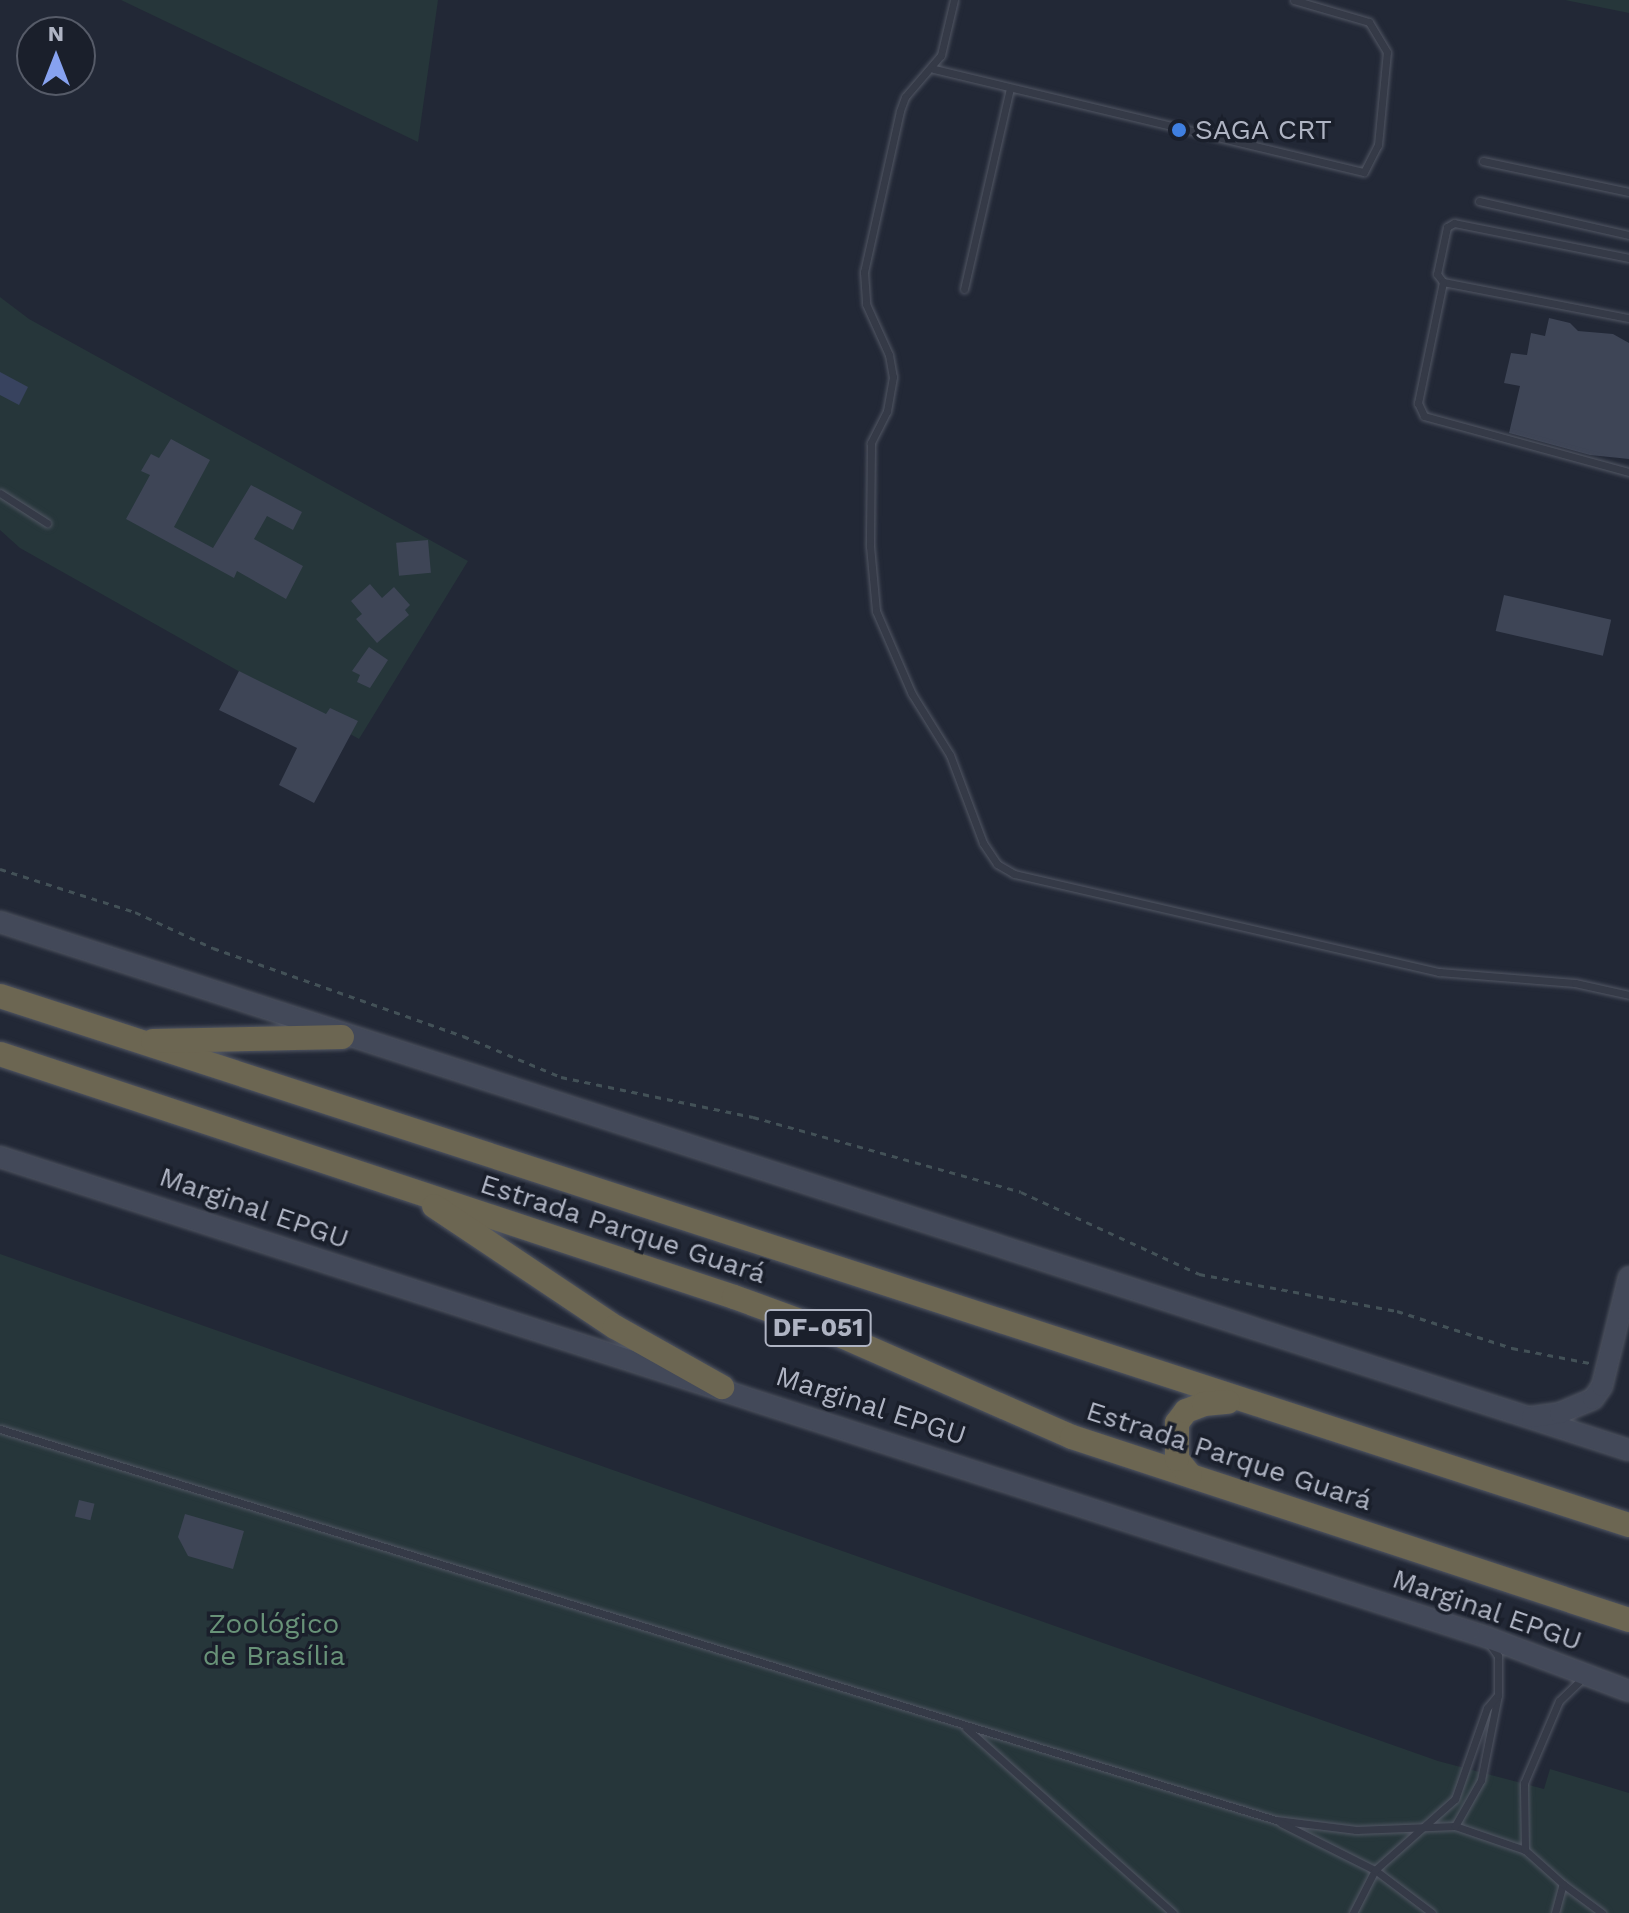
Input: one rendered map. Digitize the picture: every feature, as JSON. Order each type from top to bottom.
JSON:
[{"type":"highway","name":"Estrada Parque Guará","points":[[0,996],[1239,1401],[1629,1525]]},
{"type":"highway","points":[[136,1041],[342,1037]]},
{"type":"highway","name":"Estrada Parque Guará","points":[[0,1054],[748,1302],[844,1337],[1072,1437],[1629,1620]]},
{"type":"highway","points":[[413,1191],[615,1327],[722,1387]]},
{"type":"highway","points":[[1190,1475],[1177,1459],[1177,1423],[1186,1411],[1204,1404],[1239,1401]]},
{"type":"street","points":[[0,922],[342,1037],[1146,1296],[1444,1386],[1525,1418],[1629,1450]]},
{"type":"street","name":"Marginal EPGU","points":[[0,1157],[722,1387],[1486,1637],[1629,1691]]},
{"type":"street","points":[[1525,1418],[1560,1413],[1593,1399],[1606,1366],[1629,1277]]},
{"type":"lane","points":[[954,0],[934,69],[905,97],[900,111],[864,272],[866,304],[889,355],[893,377],[887,411],[871,443],[870,546],[876,611],[912,694],[950,755],[983,843],[997,864],[1014,874],[1439,972],[1575,983],[1629,995]]},
{"type":"lane","points":[[934,69],[1364,172],[1378,145],[1387,52],[1369,22],[1294,0]]},
{"type":"lane","points":[[964,289],[1010,88]]},
{"type":"lane","points":[[1483,161],[1629,192]]},
{"type":"lane","points":[[1479,201],[1629,235]]},
{"type":"lane","points":[[1629,258],[1454,223],[1447,227],[1437,274],[1443,282],[1629,318]]},
{"type":"lane","points":[[1443,282],[1418,403],[1424,416],[1629,472]]},
{"type":"lane","points":[[0,493],[47,523]]},
{"type":"lane","points":[[0,1429],[1276,1820],[1356,1830],[1455,1826],[1525,1850],[1602,1913]]},
{"type":"lane","points":[[1455,1826],[1481,1780],[1498,1695],[1498,1656],[1486,1637]]},
{"type":"lane","points":[[1525,1850],[1524,1783],[1559,1701],[1574,1682],[1592,1675]]},
{"type":"lane","points":[[1353,1913],[1375,1870],[1418,1828],[1455,1799],[1487,1708],[1498,1695]]},
{"type":"lane","points":[[964,1726],[1173,1913]]},
{"type":"lane","points":[[1276,1820],[1375,1870],[1432,1913]]},
{"type":"lane","points":[[1555,1913],[1563,1884]]},
{"type":"path","points":[[0,869],[135,912],[213,948],[463,1036],[561,1077],[768,1121],[1021,1192],[1199,1274],[1397,1311],[1512,1348],[1606,1366]]},
{"type":"green space","points":[[121,0],[438,0],[418,142]]},
{"type":"green space","points":[[1565,0],[1629,0],[1629,13]]},
{"type":"green space","points":[[0,297],[29,319],[468,561],[359,739],[20,548],[0,530]]},
{"type":"green space","name":"Zoológico de Brasília","points":[[0,1254],[1438,1761],[1544,1789],[1550,1769],[1629,1793],[1629,1913],[0,1913]]},
{"type":"water","points":[[0,372],[28,387],[19,405],[0,395]]},
{"type":"building","points":[[1549,318],[1570,323],[1578,331],[1613,334],[1629,343],[1629,459],[1590,455],[1509,433],[1520,386],[1504,383],[1511,353],[1527,355],[1531,333],[1545,336]]},
{"type":"building","points":[[171,439],[210,460],[174,527],[213,548],[251,485],[302,512],[293,530],[267,516],[254,539],[303,566],[286,599],[237,571],[234,578],[126,519],[150,475],[141,471],[151,454],[159,458]]},
{"type":"building","points":[[428,540],[431,573],[399,576],[396,543]]},
{"type":"building","points":[[370,584],[382,598],[394,587],[410,605],[405,610],[409,615],[377,643],[356,619],[362,614],[351,601]]},
{"type":"building","points":[[1504,595],[1611,620],[1603,656],[1496,631]]},
{"type":"building","points":[[369,647],[388,660],[370,688],[357,682],[360,675],[352,671]]},
{"type":"building","points":[[239,671],[326,714],[330,708],[358,721],[314,803],[279,785],[297,748],[219,710]]},
{"type":"building","points":[[79,1500],[95,1504],[90,1520],[75,1516]]},
{"type":"building","points":[[185,1514],[244,1531],[233,1569],[188,1556],[178,1537]]},
{"type":"place","name":"SAGA CRT","points":[[1179,130]]}]
